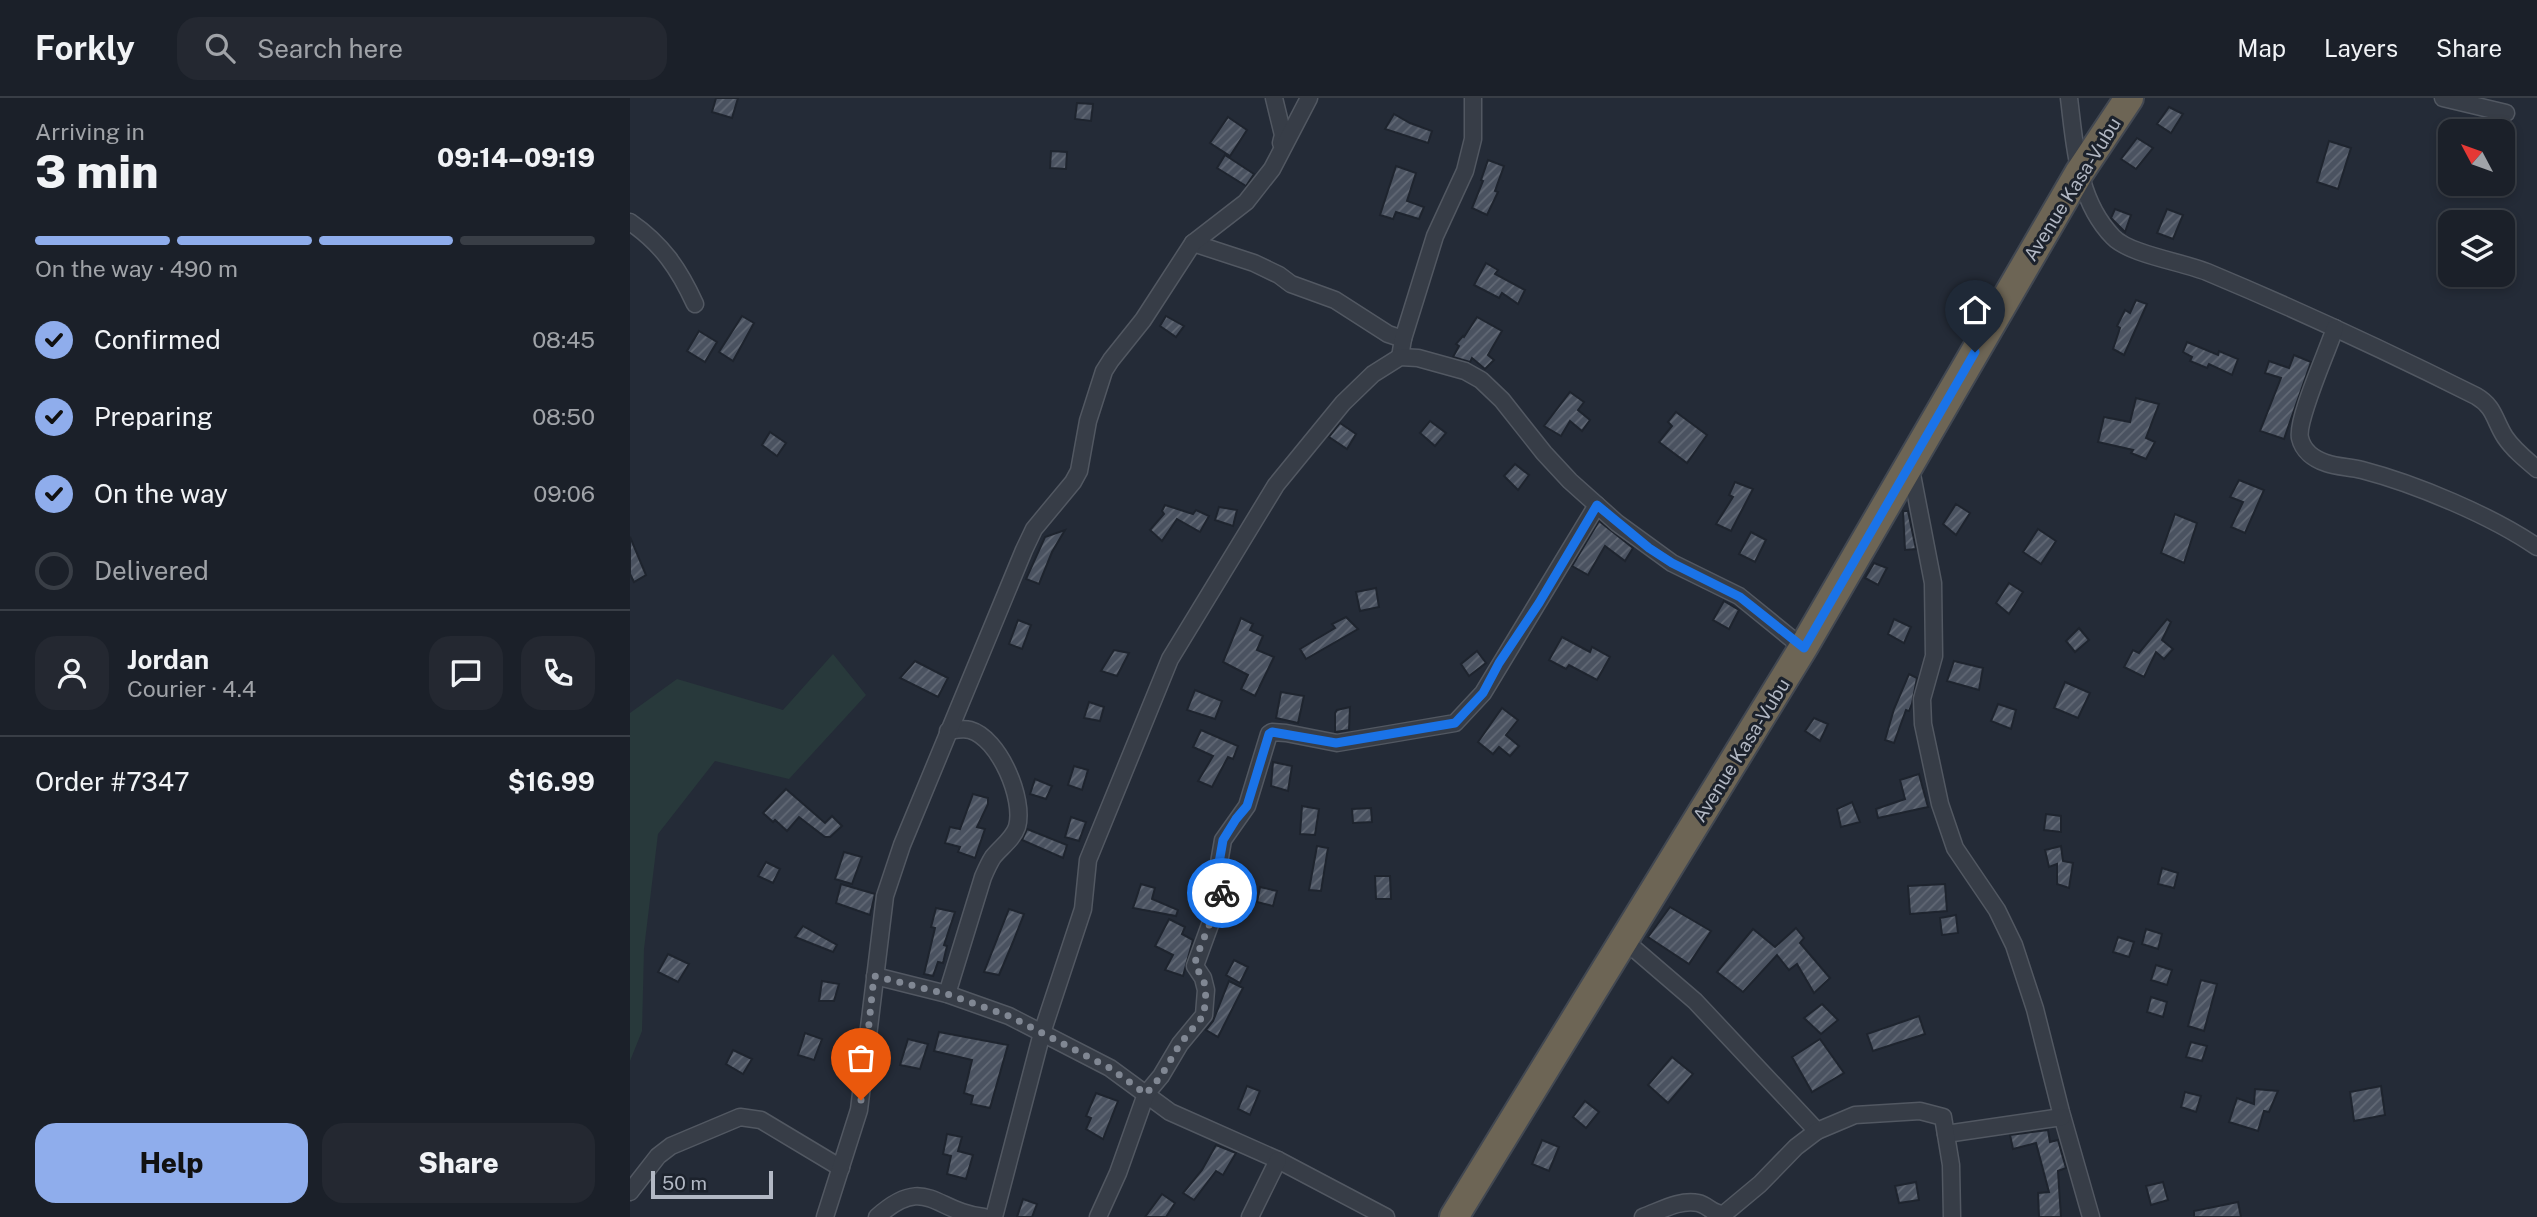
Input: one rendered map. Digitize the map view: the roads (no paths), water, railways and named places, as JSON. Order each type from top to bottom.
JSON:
[{"type":"highway","name":"Avenue Kasa-Vubu","points":[[1454,1217],[1804,648],[2079,173],[2129,98]]},
{"type":"street","points":[[1272,169],[1283,135],[1274,98]]},
{"type":"street","points":[[825,1217],[856,1122],[864,1083],[885,896],[902,845],[948,731],[1034,529],[1079,471],[1088,421],[1104,371],[1143,320],[1193,243],[1246,202],[1272,169],[1309,98]]},
{"type":"street","points":[[1400,357],[1403,339],[1435,236],[1465,171],[1473,139],[1473,98]]},
{"type":"street","points":[[2069,98],[2079,173],[2091,205],[2114,238],[2126,246],[2206,272],[2297,309],[2486,402],[2492,408],[2512,447],[2537,469]]},
{"type":"street","points":[[2443,98],[2506,113]]},
{"type":"street","points":[[630,222],[662,250],[680,271],[695,304]]},
{"type":"street","points":[[1193,243],[1254,263],[1291,284],[1335,300],[1388,334],[1403,339]]},
{"type":"street","points":[[2335,328],[2301,420],[2300,439],[2308,454],[2326,463],[2362,470],[2413,486],[2515,532],[2537,547]]},
{"type":"street","points":[[994,1217],[1042,1033],[1083,909],[1088,860],[1170,659],[1276,485],[1343,403],[1373,374],[1400,357],[1418,358],[1465,371],[1481,380],[1502,400],[1553,463],[1597,505],[1649,548],[1672,563],[1740,597],[1804,648]]},
{"type":"street","points":[[1910,464],[1933,583],[1934,656],[1922,699],[1923,724],[1940,804],[1955,848],[1997,910],[2014,945],[2035,1009],[2091,1217]]},
{"type":"street","points":[[1098,1217],[1118,1173],[1146,1094],[1161,1076],[1180,1044],[1204,1015],[1206,990],[1203,978],[1195,966],[1223,889],[1220,851],[1229,829],[1247,806],[1269,734],[1286,733],[1336,743],[1455,723],[1483,693],[1597,505]]},
{"type":"street","points":[[947,994],[983,877],[992,859],[1017,827],[1016,797],[1008,772],[990,741],[967,729],[948,731]]},
{"type":"street","points":[[1624,940],[1695,1001],[1817,1131]]},
{"type":"street","points":[[874,976],[947,994],[1009,1016],[1110,1068],[1170,1112],[1278,1160],[1386,1217]]},
{"type":"street","points":[[1643,1217],[1673,1205],[1688,1203],[1700,1203],[1717,1214],[1724,1214],[1817,1131],[1855,1115],[1920,1111],[1943,1117],[1951,1165],[1952,1217]]},
{"type":"street","points":[[630,1192],[658,1156],[671,1146],[740,1117],[761,1120],[841,1168]]},
{"type":"street","points":[[1946,1134],[2062,1117]]},
{"type":"street","points":[[1250,1217],[1278,1160]]},
{"type":"street","points":[[877,1217],[899,1200],[921,1196],[973,1216],[984,1217]]}]
